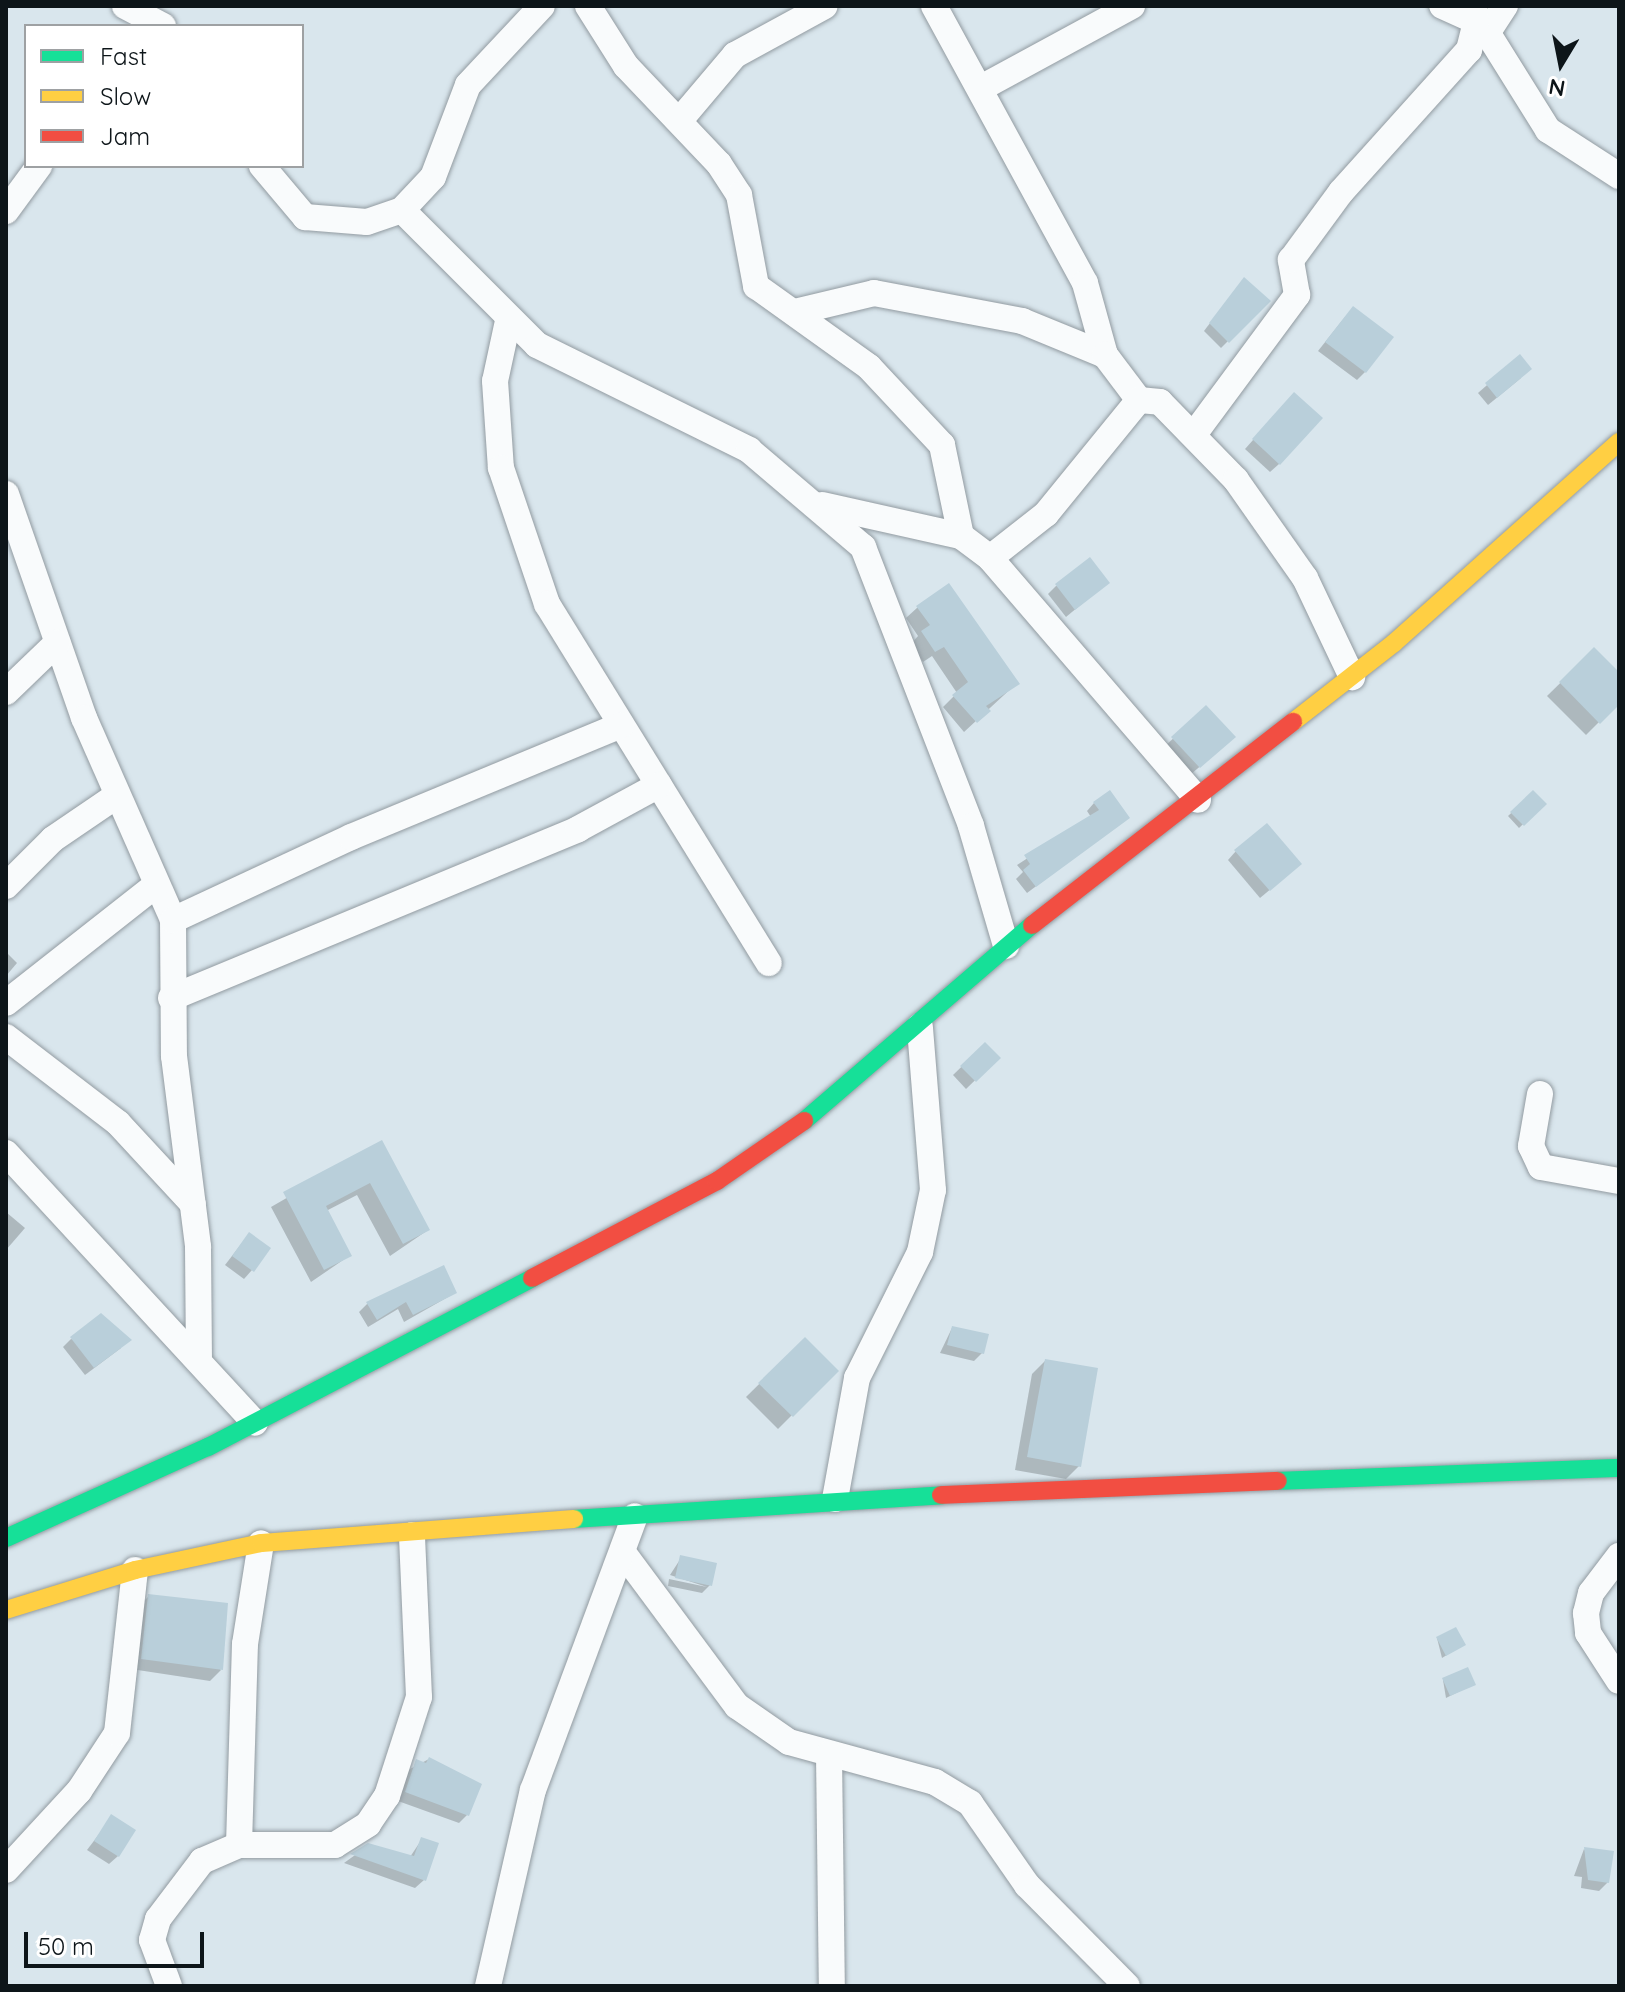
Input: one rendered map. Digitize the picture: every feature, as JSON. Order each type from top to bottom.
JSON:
[{"type":"street","points":[[264,168],[305,217],[367,222],[402,210],[433,177],[468,85],[542,6]]},
{"type":"street","points":[[588,6],[626,66],[680,120],[739,195],[750,278],[869,367],[942,445],[961,536]]},
{"type":"street","points":[[680,120],[735,55],[825,6]]},
{"type":"street","points":[[934,6],[981,88],[998,135],[1085,283],[1105,355],[1139,400],[1169,407],[1195,433],[1305,578],[1352,677]]},
{"type":"street","points":[[981,88],[1132,6]]},
{"type":"street","points":[[1442,6],[1479,21],[1557,140],[1619,176]]},
{"type":"street","points":[[1195,433],[1297,295],[1291,260],[1341,192],[1462,60],[1479,21],[1505,6]]},
{"type":"street","points":[[133,8],[160,24]]},
{"type":"street","points":[[6,211],[38,168]]},
{"type":"street","points":[[402,210],[508,321],[537,345],[749,450],[822,505],[863,547],[877,575],[971,826],[1006,946]]},
{"type":"street","points":[[795,312],[898,294],[1022,321],[1105,355]]},
{"type":"street","points":[[508,321],[495,381],[501,468],[547,604],[769,963]]},
{"type":"street","points":[[990,558],[1046,514],[1139,400]]},
{"type":"street","points":[[6,1538],[255,1423],[717,1181],[920,1027],[1006,946],[1198,800],[1352,677],[1619,442]]},
{"type":"street","points":[[6,494],[57,643],[116,796],[173,920],[171,998],[193,1204],[199,1357]]},
{"type":"street","points":[[822,505],[961,536],[990,558],[1198,800]]},
{"type":"street","points":[[6,692],[57,643]]},
{"type":"street","points":[[173,920],[351,837],[621,725]]},
{"type":"street","points":[[171,998],[578,829],[659,785]]},
{"type":"street","points":[[6,886],[53,839],[116,796]]},
{"type":"street","points":[[6,1003],[156,885]]},
{"type":"street","points":[[835,1499],[857,1378],[920,1252],[933,1190],[920,1027]]},
{"type":"street","points":[[6,1037],[118,1123],[193,1204]]},
{"type":"street","points":[[1540,1094],[1531,1146],[1541,1167],[1619,1181]]},
{"type":"street","points":[[6,1153],[199,1357],[255,1423]]},
{"type":"street","points":[[6,1610],[135,1570],[261,1543],[412,1535],[835,1499],[1619,1468]]},
{"type":"street","points":[[488,1986],[533,1790],[624,1554],[635,1516]]},
{"type":"street","points":[[169,1986],[154,1952],[158,1919],[202,1861],[239,1845],[335,1845],[368,1824],[387,1796],[419,1697],[412,1535]]},
{"type":"street","points":[[239,1845],[245,1644],[261,1543]]},
{"type":"street","points":[[624,1554],[737,1706],[789,1742],[935,1782],[970,1803],[1027,1885],[1127,1986]]},
{"type":"street","points":[[1619,1556],[1591,1593],[1586,1613],[1588,1633],[1619,1681]]},
{"type":"street","points":[[6,1870],[79,1791],[117,1733],[135,1570]]},
{"type":"street","points":[[829,1754],[832,1986]]},
{"type":"building","points":[[1244,277],[1271,301],[1229,343],[1209,323]]},
{"type":"building","points":[[1353,306],[1394,337],[1366,373],[1325,342]]},
{"type":"building","points":[[1520,354],[1532,369],[1497,398],[1485,383]]},
{"type":"building","points":[[1294,392],[1323,418],[1280,465],[1252,439]]},
{"type":"building","points":[[1090,557],[1110,583],[1075,610],[1055,584]]},
{"type":"building","points":[[949,583],[1020,684],[986,706],[991,711],[977,723],[952,695],[968,682],[944,647],[935,652],[921,631],[930,625],[916,606]]},
{"type":"building","points":[[1594,647],[1619,672],[1619,705],[1600,724],[1559,682]]},
{"type":"building","points":[[1206,705],[1236,737],[1200,768],[1171,737]]},
{"type":"building","points":[[1110,790],[1130,818],[1036,887],[1023,870],[1030,864],[1024,855],[1099,810],[1093,802]]},
{"type":"building","points":[[1533,790],[1547,804],[1524,826],[1510,812]]},
{"type":"building","points":[[1267,823],[1302,864],[1270,891],[1234,850]]},
{"type":"building","points":[[985,1042],[1001,1058],[976,1082],[960,1066]]},
{"type":"building","points":[[382,1140],[430,1230],[403,1244],[370,1183],[326,1206],[352,1256],[324,1270],[283,1192]]},
{"type":"building","points":[[249,1232],[271,1248],[254,1272],[232,1256]]},
{"type":"building","points":[[444,1265],[457,1293],[413,1315],[406,1302],[377,1320],[366,1302]]},
{"type":"building","points":[[101,1313],[132,1340],[94,1368],[70,1337]]},
{"type":"building","points":[[952,1326],[989,1334],[984,1354],[947,1345]]},
{"type":"building","points":[[805,1337],[839,1371],[793,1417],[758,1383]]},
{"type":"building","points":[[1045,1359],[1098,1368],[1081,1467],[1027,1457]]},
{"type":"building","points":[[680,1555],[717,1563],[712,1586],[675,1578]]},
{"type":"building","points":[[148,1594],[228,1603],[223,1670],[141,1659]]},
{"type":"building","points":[[1456,1627],[1466,1645],[1446,1656],[1436,1637]]},
{"type":"building","points":[[1468,1667],[1476,1685],[1450,1696],[1442,1678]]},
{"type":"building","points":[[429,1757],[482,1784],[469,1816],[405,1792],[416,1759],[426,1763]]},
{"type":"building","points":[[111,1814],[136,1830],[119,1857],[94,1841]]},
{"type":"building","points":[[421,1837],[439,1843],[426,1881],[350,1854],[368,1843],[414,1856]]},
{"type":"building","points":[[1584,1847],[1614,1851],[1609,1883],[1588,1880]]},
{"type":"traffic: fast","points":[[804,1121],[1032,925]]},
{"type":"traffic: fast","points":[[6,1538],[208,1447],[532,1278]]},
{"type":"traffic: fast","points":[[1278,1481],[1619,1468]]},
{"type":"traffic: fast","points":[[574,1519],[941,1495]]},
{"type":"traffic: slow","points":[[1293,722],[1394,643],[1619,442]]},
{"type":"traffic: slow","points":[[6,1610],[135,1570],[261,1543],[574,1519]]},
{"type":"traffic: jam","points":[[1032,925],[1293,722]]},
{"type":"traffic: jam","points":[[532,1278],[717,1181],[804,1121]]},
{"type":"traffic: jam","points":[[941,1495],[1278,1481]]}]
